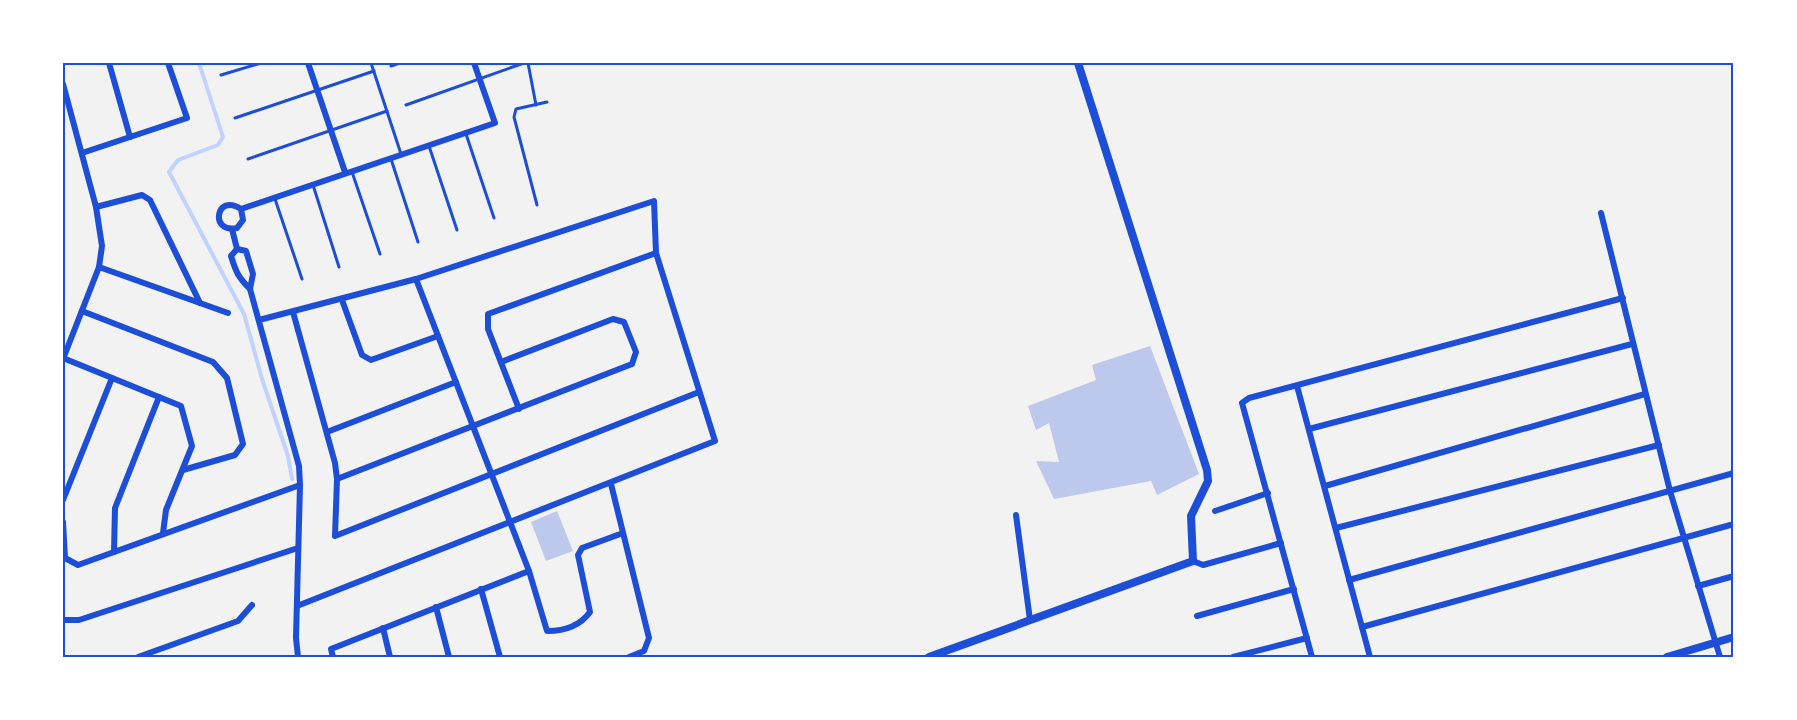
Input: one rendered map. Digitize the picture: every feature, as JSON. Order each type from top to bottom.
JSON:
[{"type":"street","points":[[109,63],[130,137]]},
{"type":"street","points":[[82,153],[187,117],[168,63]]},
{"type":"street","points":[[308,63],[330,130],[348,171]]},
{"type":"street","points":[[241,209],[495,123],[474,63]]},
{"type":"street","points":[[1078,63],[1207,470],[1208,481],[1191,516],[1193,561]]},
{"type":"street","points":[[63,84],[96,207],[102,246],[99,267],[63,359],[181,406],[192,446],[166,510],[163,533]]},
{"type":"street","points":[[96,207],[142,195],[150,201],[200,303]]},
{"type":"street","points":[[259,320],[416,279],[654,201],[656,253],[715,441],[611,484],[297,606]]},
{"type":"street","points":[[234,204],[241,209],[244,216],[242,224],[232,229],[221,225],[218,217],[220,209],[234,204]]},
{"type":"street","points":[[1601,213],[1670,491],[1720,657]]},
{"type":"street","points":[[232,229],[237,249]]},
{"type":"street","points":[[237,249],[246,251],[253,274],[250,289],[299,466],[296,638],[298,657]]},
{"type":"street","points":[[237,249],[231,256],[238,278],[250,289]]},
{"type":"street","points":[[519,409],[488,329],[488,314],[656,253]]},
{"type":"street","points":[[99,267],[228,313]]},
{"type":"street","points":[[416,279],[529,570],[546,631],[558,631],[583,621],[590,612],[578,555],[582,548],[623,533]]},
{"type":"street","points":[[1312,657],[1242,404],[1249,398],[1623,298]]},
{"type":"street","points":[[342,300],[362,355],[371,360],[438,336]]},
{"type":"street","points":[[82,311],[213,362],[227,378],[243,444],[236,455],[183,470]]},
{"type":"street","points":[[293,312],[327,432],[337,479],[335,536],[699,392]]},
{"type":"street","points":[[337,479],[632,364],[636,352],[624,322],[614,319],[501,362]]},
{"type":"street","points":[[1309,429],[1632,344]]},
{"type":"street","points":[[63,500],[112,378]]},
{"type":"street","points":[[327,432],[456,382]]},
{"type":"street","points":[[1297,386],[1370,657]]},
{"type":"street","points":[[1325,486],[1645,394]]},
{"type":"street","points":[[114,552],[115,508],[159,397]]},
{"type":"street","points":[[1336,528],[1659,445]]},
{"type":"street","points":[[1349,580],[1734,473]]},
{"type":"street","points":[[611,484],[649,638],[644,651],[629,657]]},
{"type":"street","points":[[63,522],[65,558],[78,565],[300,485]]},
{"type":"street","points":[[1215,511],[1268,493]]},
{"type":"street","points":[[1016,515],[1030,620]]},
{"type":"street","points":[[1362,627],[1734,524]]},
{"type":"street","points":[[929,657],[1193,561],[1203,565],[1281,543]]},
{"type":"street","points":[[63,621],[79,620],[298,548]]},
{"type":"street","points":[[333,657],[332,649],[529,570]]},
{"type":"street","points":[[1698,586],[1734,576]]},
{"type":"street","points":[[481,589],[500,657]]},
{"type":"street","points":[[1197,616],[1294,589]]},
{"type":"street","points":[[138,657],[238,621],[252,605]]},
{"type":"street","points":[[436,607],[449,657]]},
{"type":"street","points":[[383,628],[390,657]]},
{"type":"street","points":[[1667,657],[1734,637]]},
{"type":"street","points":[[1233,657],[1307,638]]},
{"type":"lane","points":[[221,75],[261,63]]},
{"type":"lane","points":[[371,63],[402,154]]},
{"type":"lane","points":[[392,66],[400,63]]},
{"type":"lane","points":[[406,105],[526,63],[536,105]]},
{"type":"lane","points":[[235,118],[374,71]]},
{"type":"lane","points":[[537,205],[514,117],[516,109],[547,102]]},
{"type":"lane","points":[[248,159],[387,111]]},
{"type":"lane","points":[[465,133],[494,218]]},
{"type":"lane","points":[[428,145],[457,230]]},
{"type":"lane","points":[[390,157],[418,242]]},
{"type":"lane","points":[[348,171],[380,254]]},
{"type":"lane","points":[[313,183],[339,267]]},
{"type":"lane","points":[[274,198],[302,279]]},
{"type":"building","points":[[1150,346],[1199,474],[1157,495],[1151,481],[1054,499],[1036,461],[1059,462],[1049,423],[1036,430],[1028,406],[1096,380],[1092,365]]},
{"type":"building","points":[[557,511],[573,551],[546,561],[531,522]]},
{"type":"waterway","points":[[199,63],[223,137],[218,145],[178,160],[169,172],[244,314],[262,379],[288,456],[292,479]]}]
